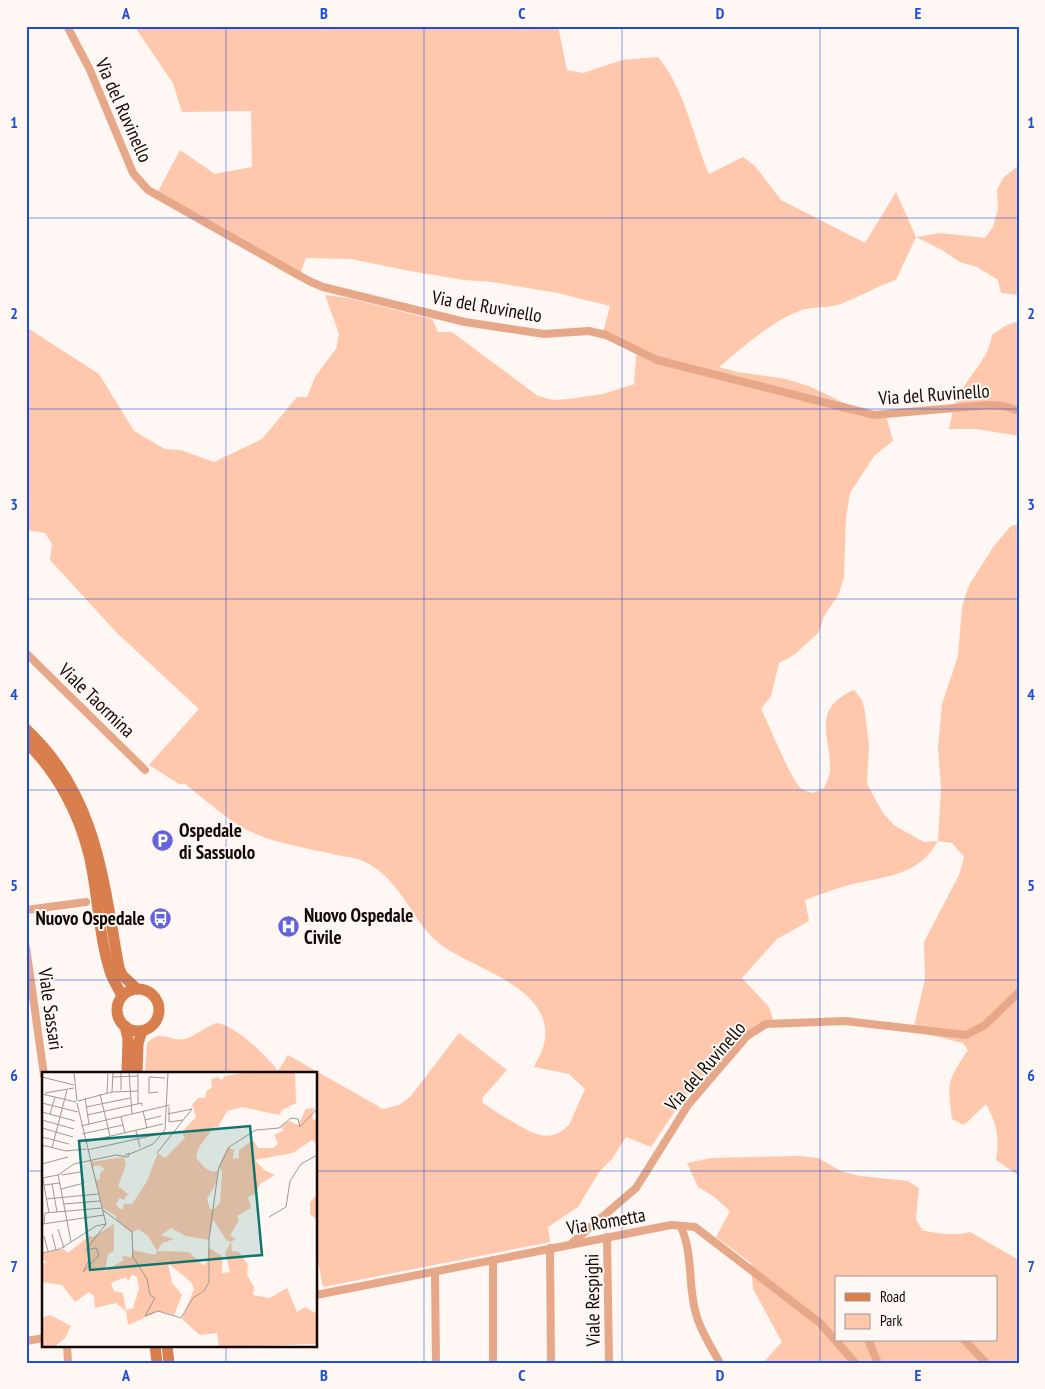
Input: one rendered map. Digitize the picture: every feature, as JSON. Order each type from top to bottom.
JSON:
[{"type":"main road","points":[[26,729],[41,743],[69,782],[86,814],[98,852],[119,968],[122,974],[137,988],[152,993],[159,1006],[159,1015],[155,1023],[142,1031],[136,1031],[125,1026]]},
{"type":"main road","points":[[26,742],[36,752],[61,786],[78,818],[89,855],[109,970],[122,996],[117,1012],[125,1026],[128,1038],[127,1072]]},
{"type":"main road","points":[[122,996],[137,988]]},
{"type":"main road","points":[[137,1072],[138,1044],[142,1031]]},
{"type":"main road","points":[[154,1346],[157,1363]]},
{"type":"main road","points":[[167,1346],[170,1363]]},
{"type":"street","name":"Via del Ruvinello","points":[[67,26],[90,70],[133,173],[148,190],[309,281],[323,287],[465,322],[544,334],[589,331],[606,335],[657,360],[874,415],[988,405],[1004,406],[1019,411]]},
{"type":"street","name":"Viale Taormina","points":[[26,653],[145,770]]},
{"type":"street","points":[[26,910],[86,902]]},
{"type":"street","name":"Viale Sassari","points":[[26,947],[44,1072]]},
{"type":"street","name":"Via del Ruvinello","points":[[572,1243],[636,1188],[688,1105],[747,1036],[766,1024],[845,1021],[966,1035],[985,1025],[1019,992]]},
{"type":"street","name":"Via Rometta","points":[[318,1295],[671,1225],[695,1227],[779,1290],[820,1324],[835,1341]]},
{"type":"street","points":[[682,1227],[688,1243],[691,1289],[695,1313],[720,1363]]},
{"type":"street","name":"Viale Respighi","points":[[607,1237],[609,1363]]},
{"type":"street","points":[[550,1248],[551,1363]]},
{"type":"street","points":[[493,1260],[493,1363]]},
{"type":"street","points":[[435,1272],[436,1363]]},
{"type":"street","points":[[26,1341],[42,1338]]},
{"type":"street","name":"Via Rometta","points":[[836,1342],[855,1363]]},
{"type":"street","points":[[869,1342],[878,1363]]},
{"type":"street","points":[[966,1342],[986,1363]]},
{"type":"street","points":[[67,1346],[68,1363]]},
{"type":"green space","points":[[134,26],[558,26],[567,70],[583,73],[622,60],[658,57],[668,70],[682,99],[709,174],[743,157],[755,166],[781,200],[865,243],[896,192],[916,237],[896,280],[838,305],[802,310],[780,320],[758,335],[719,367],[737,372],[786,379],[809,386],[846,404],[886,415],[893,441],[874,456],[850,493],[846,518],[844,577],[839,594],[824,616],[819,632],[794,655],[779,663],[771,696],[761,709],[792,776],[802,789],[813,793],[824,788],[830,772],[830,758],[826,735],[827,715],[840,697],[854,690],[862,700],[865,712],[869,746],[867,783],[883,813],[895,826],[924,842],[938,841],[922,861],[902,872],[829,891],[805,900],[809,921],[777,939],[742,978],[769,1007],[775,1025],[761,1026],[734,1041],[686,1095],[651,1147],[626,1137],[612,1159],[599,1172],[578,1207],[548,1227],[550,1242],[323,1287],[318,1261],[318,1072],[383,1109],[399,1105],[411,1096],[459,1033],[507,1070],[482,1098],[483,1103],[520,1126],[534,1133],[548,1136],[562,1131],[569,1125],[585,1089],[569,1074],[534,1067],[545,1039],[543,1020],[534,1003],[520,990],[502,978],[447,949],[433,938],[394,886],[375,868],[357,859],[281,842],[249,831],[225,816],[185,784],[179,784],[149,765],[199,709],[117,633],[50,560],[52,544],[45,533],[26,530],[26,327],[99,374],[134,431],[165,449],[180,450],[214,462],[262,439],[297,397],[307,397],[315,377],[336,349],[339,334],[325,295],[348,298],[432,319],[438,332],[452,332],[538,396],[553,400],[603,394],[634,384],[637,346],[603,332],[610,306],[558,293],[492,282],[464,280],[351,259],[306,258],[298,280],[155,197],[180,150],[215,174],[252,167],[251,111],[182,112],[173,83]]},
{"type":"green space","points":[[1019,165],[1019,295],[1001,293],[998,280],[977,267],[960,262],[942,250],[916,237],[941,233],[985,238],[993,227],[998,209],[997,190],[1003,178]]},
{"type":"green space","points":[[1019,321],[1019,436],[976,429],[949,429],[957,399],[988,350],[992,335],[1005,326]]},
{"type":"green space","points":[[1019,524],[1019,1176],[996,1160],[997,1131],[986,1104],[964,1125],[952,1119],[949,1097],[950,1083],[952,1076],[968,1050],[963,1043],[913,1031],[925,979],[924,942],[959,875],[964,857],[952,843],[938,841],[941,788],[938,748],[942,704],[958,656],[962,607],[969,585],[994,546],[1011,526]]},
{"type":"green space","points":[[216,1023],[232,1029],[241,1035],[258,1049],[278,1071],[288,1055],[318,1072],[145,1072],[147,1043],[152,1039],[161,1036],[184,1039]]},
{"type":"green space","points":[[799,1156],[818,1158],[841,1171],[860,1176],[908,1181],[919,1188],[916,1219],[922,1230],[946,1234],[970,1232],[1019,1260],[1019,1363],[763,1363],[782,1342],[753,1289],[751,1263],[716,1237],[730,1211],[713,1196],[698,1187],[687,1163],[711,1158]]},
{"type":"place","name":"Ospedale di Sassuolo","points":[[163,841]]},
{"type":"place","name":"Nuovo Ospedale","points":[[161,918]]},
{"type":"place","name":"Nuovo Ospedale Civile","points":[[288,926]]}]
